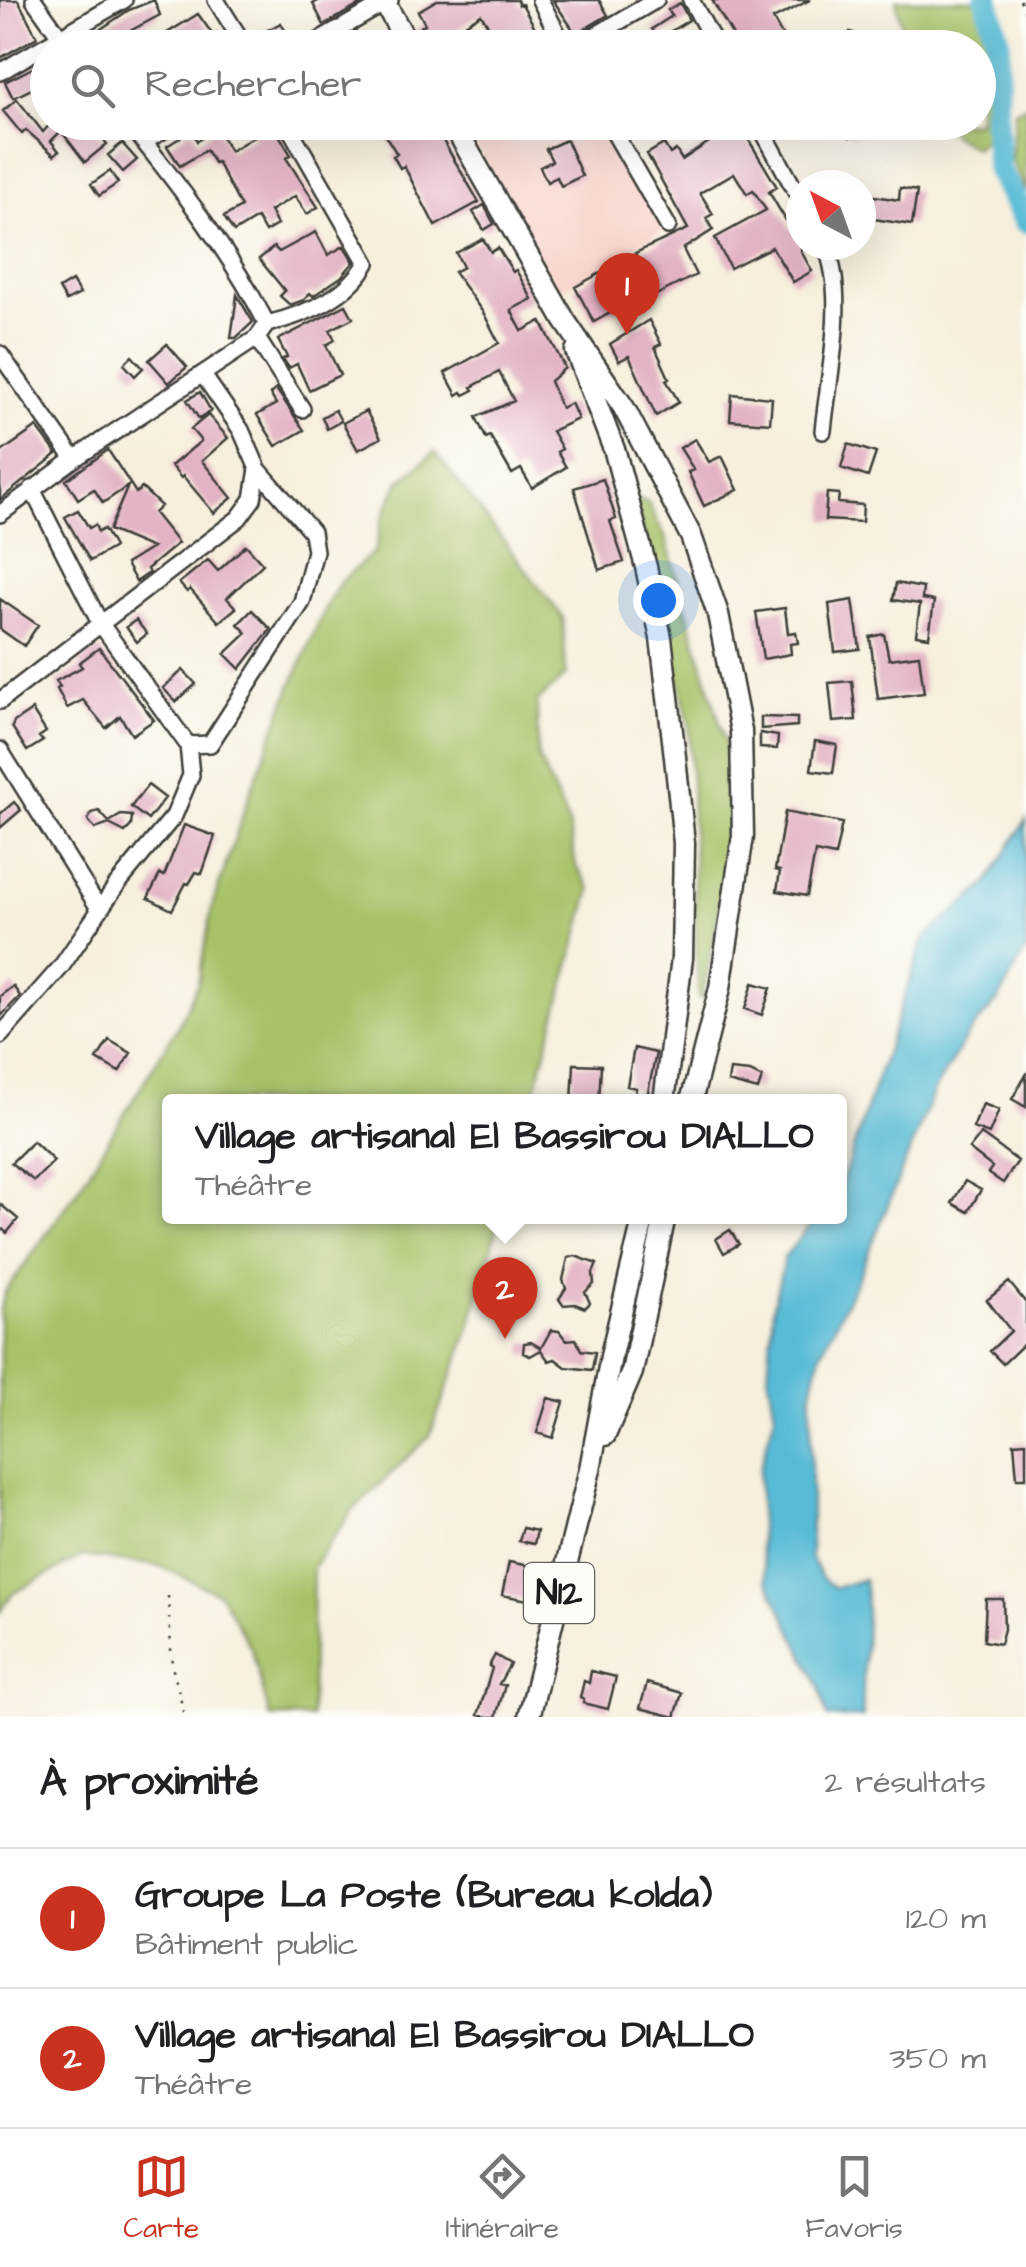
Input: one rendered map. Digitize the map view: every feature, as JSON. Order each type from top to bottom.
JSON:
[{"type":"main road","points":[[386,1],[401,30]]},
{"type":"main road","points":[[462,140],[565,321],[624,408],[691,536],[718,614],[741,731],[743,836],[720,988],[692,1094]]},
{"type":"main road","points":[[565,321],[616,452],[660,638],[684,843],[682,958],[665,1094]]},
{"type":"main road","points":[[590,1469],[612,1351],[642,1224]]},
{"type":"main road","points":[[590,1469],[632,1372],[663,1224]]},
{"type":"main road","name":"N12","points":[[528,1717],[590,1469]]},
{"type":"street","points":[[34,0],[55,30]]},
{"type":"street","points":[[81,30],[124,0]]},
{"type":"street","points":[[216,0],[235,30]]},
{"type":"street","points":[[540,0],[555,30]]},
{"type":"street","points":[[605,30],[656,0]]},
{"type":"street","points":[[691,0],[707,30]]},
{"type":"street","points":[[337,30],[386,1]]},
{"type":"street","points":[[0,72],[30,58]]},
{"type":"street","points":[[147,140],[144,142],[190,198],[236,265],[267,324]]},
{"type":"street","points":[[0,514],[74,458],[257,338],[267,324],[297,317],[359,278],[367,263],[296,140]]},
{"type":"street","points":[[618,140],[668,226]]},
{"type":"street","points":[[768,140],[786,173]]},
{"type":"street","points":[[823,431],[835,298],[829,260]]},
{"type":"street","points":[[257,338],[302,409]]},
{"type":"street","points":[[0,354],[74,458]]},
{"type":"street","points":[[188,745],[210,744],[302,602],[316,551],[312,532],[258,468],[241,430],[203,376]]},
{"type":"street","points":[[0,701],[239,518],[253,499],[258,468]]},
{"type":"street","points":[[0,1036],[60,967],[174,816],[191,775],[188,745],[100,624],[32,489]]},
{"type":"street","points":[[0,750],[100,910]]},
{"type":"path","points":[[1020,0],[1026,14]]},
{"type":"path","points":[[168,1596],[172,1666],[185,1717]]},
{"type":"shaded area","points":[[473,140],[612,140],[665,229],[558,292]]},
{"type":"green space","points":[[896,0],[979,0],[986,30],[902,30]]},
{"type":"green space","points":[[1026,105],[1026,193],[1011,159],[1015,111]]},
{"type":"green space","points":[[961,140],[984,140],[975,148]]},
{"type":"green space","points":[[435,452],[563,618],[566,675],[537,702],[538,757],[568,822],[576,866],[591,889],[534,1094],[162,1094],[162,1224],[498,1224],[469,1330],[429,1437],[351,1512],[313,1567],[311,1717],[270,1717],[252,1650],[220,1594],[160,1566],[83,1556],[12,1594],[0,1613],[0,1311],[5,1292],[75,1194],[177,1028],[198,983],[213,903],[291,687],[340,582],[375,551],[382,519],[399,482]]},
{"type":"green space","points":[[634,496],[648,503],[665,537],[726,744],[731,845],[702,999],[698,997],[689,723]]},
{"type":"water","points":[[1026,820],[1026,950],[999,999],[968,1034],[935,1089],[859,1276],[821,1353],[811,1396],[811,1559],[822,1578],[835,1588],[864,1579],[866,1596],[863,1717],[827,1717],[820,1688],[766,1578],[760,1546],[759,1470],[775,1414],[768,1374],[773,1305],[785,1256],[811,1224],[847,1224],[847,1166],[924,938],[987,884]]},
{"type":"building","points":[[0,0],[18,0],[33,30],[30,30],[30,41],[0,58]]},
{"type":"building","points":[[154,0],[160,15],[132,30],[99,30],[129,10]]},
{"type":"building","points":[[320,0],[368,0],[324,25],[313,4]]},
{"type":"building","points":[[437,0],[517,0],[536,30],[491,30],[481,14],[456,30],[416,30],[425,24],[418,11]]},
{"type":"building","points":[[553,0],[599,0],[608,15],[583,30],[573,30]]},
{"type":"building","points":[[712,0],[810,0],[773,19],[779,30],[730,30]]},
{"type":"building","points":[[680,3],[689,20],[673,30],[653,30],[672,16],[668,10]]},
{"type":"building","points":[[198,14],[209,30],[172,30]]},
{"type":"building","points":[[30,69],[30,90],[13,98],[5,82]]},
{"type":"building","points":[[17,99],[30,116],[30,134],[26,130],[22,134],[3,111]]},
{"type":"building","points":[[37,140],[52,140],[59,151],[54,155]]},
{"type":"building","points":[[68,140],[104,140],[107,144],[85,162]]},
{"type":"building","points":[[176,140],[224,140],[230,151],[248,140],[282,140],[291,155],[286,158],[318,207],[307,214],[295,196],[270,211],[277,225],[265,232],[257,218],[234,232],[224,217],[241,207],[217,162],[206,150],[180,166],[167,146]]},
{"type":"building","points":[[388,140],[443,140],[479,202],[435,226],[404,166],[400,168],[393,156],[397,154]]},
{"type":"building","points":[[566,140],[582,176],[561,186],[557,177],[547,182],[540,167],[552,161],[546,149]]},
{"type":"building","points":[[712,140],[749,140],[777,187],[769,192],[786,221],[786,260],[806,260],[812,271],[793,282],[772,247],[730,268],[715,238],[766,210],[753,190],[747,194],[734,173],[700,193],[713,214],[706,218],[713,230],[683,249],[696,275],[646,300],[645,297],[630,302],[594,322],[575,287],[608,269],[617,285],[644,272],[635,253],[688,229],[647,154],[664,144],[670,154],[676,150],[682,160]]},
{"type":"building","points":[[122,143],[137,160],[123,172],[108,155]]},
{"type":"building","points":[[110,171],[118,183],[99,196],[91,184]]},
{"type":"building","points":[[900,188],[917,191],[912,225],[876,219],[876,196],[899,200]]},
{"type":"building","points":[[484,205],[494,224],[484,230],[473,212]]},
{"type":"building","points":[[316,232],[328,255],[344,246],[354,262],[341,277],[313,296],[310,293],[290,305],[280,296],[285,291],[259,259],[274,247],[279,252]]},
{"type":"building","points":[[483,239],[491,252],[498,248],[513,272],[516,270],[532,299],[511,310],[522,331],[541,321],[565,368],[550,381],[561,408],[571,403],[578,419],[552,431],[566,467],[532,488],[521,469],[512,474],[476,417],[514,401],[499,372],[464,395],[457,395],[445,373],[499,343],[454,272],[463,267],[456,253]]},
{"type":"building","points":[[72,281],[80,294],[66,301],[59,289]]},
{"type":"building","points":[[237,295],[253,322],[231,338]]},
{"type":"building","points":[[346,305],[353,318],[330,330],[335,340],[326,345],[340,375],[309,390],[297,364],[289,368],[283,359],[287,357],[278,340]]},
{"type":"building","points":[[649,320],[661,344],[655,347],[669,378],[666,380],[679,402],[656,416],[629,356],[619,361],[610,344]]},
{"type":"building","points":[[167,344],[187,367],[169,383],[149,360]]},
{"type":"building","points":[[132,356],[143,368],[135,376],[124,364]]},
{"type":"building","points":[[276,389],[304,430],[276,446],[257,415],[276,404],[270,394]]},
{"type":"building","points":[[200,392],[211,411],[199,419],[187,400]]},
{"type":"building","points":[[732,394],[772,398],[770,423],[730,420]]},
{"type":"building","points":[[335,410],[341,421],[327,429],[322,417]]},
{"type":"building","points":[[366,411],[381,438],[358,450],[343,423]]},
{"type":"building","points":[[208,415],[228,438],[202,461],[232,498],[214,513],[171,466],[201,441],[191,429]]},
{"type":"building","points":[[37,427],[57,454],[0,500],[0,453]]},
{"type":"building","points":[[695,439],[709,462],[722,456],[738,490],[704,506],[688,472],[694,470],[680,448]]},
{"type":"building","points":[[848,444],[876,453],[868,477],[841,468]]},
{"type":"building","points":[[108,450],[136,493],[142,488],[161,506],[154,513],[178,543],[136,582],[126,564],[152,548],[109,530],[128,486],[103,503],[94,489],[78,499],[66,480]]},
{"type":"building","points":[[603,479],[616,519],[610,521],[624,562],[599,570],[574,488]]},
{"type":"building","points":[[827,493],[839,494],[838,503],[863,505],[862,522],[825,520]]},
{"type":"building","points":[[78,510],[89,528],[95,525],[98,532],[104,529],[114,547],[90,561],[65,517]]},
{"type":"building","points":[[246,545],[263,564],[227,598],[236,608],[219,622],[190,589],[187,592],[179,583],[208,560],[218,571]]},
{"type":"building","points":[[896,583],[923,588],[922,599],[934,601],[929,637],[916,635],[920,604],[893,600]]},
{"type":"building","points":[[0,599],[38,625],[24,646],[0,629]]},
{"type":"building","points":[[853,600],[860,649],[835,652],[829,604]]},
{"type":"building","points":[[785,608],[788,633],[796,632],[798,643],[790,644],[791,654],[763,659],[756,612]]},
{"type":"building","points":[[252,610],[271,629],[240,669],[225,654],[247,633],[238,624]]},
{"type":"building","points":[[136,620],[147,634],[137,642],[126,627]]},
{"type":"building","points":[[884,634],[889,659],[919,655],[924,693],[878,699],[870,637]]},
{"type":"building","points":[[99,648],[154,720],[132,735],[120,716],[106,728],[83,700],[67,708],[57,689],[60,687],[56,681],[82,667],[79,663]]},
{"type":"building","points":[[183,670],[196,684],[176,702],[163,688]]},
{"type":"building","points":[[852,681],[856,720],[833,722],[829,683]]},
{"type":"building","points":[[32,710],[46,732],[39,737],[43,741],[27,751],[12,727]]},
{"type":"building","points":[[761,717],[797,718],[797,726],[761,729]]},
{"type":"building","points":[[760,733],[778,736],[777,749],[760,748]]},
{"type":"building","points":[[815,741],[837,745],[833,773],[811,770]]},
{"type":"building","points":[[148,785],[165,798],[148,820],[131,807]]},
{"type":"building","points":[[14,802],[21,810],[0,828],[0,814]]},
{"type":"building","points":[[99,811],[109,822],[121,815],[132,816],[131,826],[125,832],[109,824],[95,829],[88,820]]},
{"type":"building","points":[[785,812],[842,823],[835,856],[815,852],[807,896],[777,891],[780,871],[775,870]]},
{"type":"building","points":[[184,825],[215,836],[202,874],[196,872],[186,883],[172,910],[148,898],[160,874],[164,876]]},
{"type":"building","points":[[753,983],[771,988],[762,1015],[745,1009]]},
{"type":"building","points":[[13,986],[20,996],[0,1017],[0,996]]},
{"type":"building","points":[[109,1040],[131,1053],[119,1072],[97,1059]]},
{"type":"building","points":[[634,1048],[656,1053],[648,1094],[635,1094],[636,1088],[627,1086]]},
{"type":"building","points":[[574,1064],[601,1065],[599,1094],[572,1094]]},
{"type":"building","points":[[730,1070],[762,1078],[758,1090],[728,1082]]},
{"type":"building","points":[[1026,1075],[1026,1107],[1012,1099]]},
{"type":"building","points":[[983,1104],[999,1110],[989,1134],[973,1128]]},
{"type":"building","points":[[981,1134],[1018,1161],[1003,1183],[988,1173],[992,1167],[969,1149]]},
{"type":"building","points":[[33,1141],[54,1161],[34,1181],[11,1163]]},
{"type":"building","points":[[965,1181],[981,1190],[968,1212],[952,1203]]},
{"type":"building","points":[[0,1204],[18,1219],[7,1233],[0,1227]]},
{"type":"building","points":[[730,1230],[739,1244],[724,1253],[716,1239]]},
{"type":"building","points":[[575,1256],[597,1264],[594,1284],[585,1292],[590,1303],[585,1308],[563,1305],[559,1299],[566,1288],[563,1280],[568,1258]]},
{"type":"building","points":[[1009,1282],[1026,1303],[1026,1342],[1003,1364],[990,1351],[1011,1331],[987,1300]]},
{"type":"building","points":[[551,1330],[559,1331],[566,1340],[576,1339],[581,1350],[595,1352],[592,1370],[566,1367],[555,1359],[549,1361],[541,1350],[530,1356],[523,1353],[524,1343],[541,1348]]},
{"type":"building","points":[[548,1398],[564,1402],[553,1438],[537,1433]]},
{"type":"building","points":[[1026,1442],[1026,1478],[1017,1478],[1014,1443]]},
{"type":"building","points":[[523,1528],[537,1531],[534,1544],[519,1541]]},
{"type":"building","points":[[509,1562],[535,1567],[528,1600],[502,1595]]},
{"type":"building","points":[[986,1599],[1003,1599],[1000,1644],[984,1641]]},
{"type":"building","points":[[495,1655],[510,1664],[499,1684],[505,1685],[496,1717],[487,1717],[478,1715]]},
{"type":"building","points":[[591,1671],[616,1677],[608,1709],[583,1703],[580,1698]]},
{"type":"building","points":[[647,1683],[682,1693],[675,1717],[640,1708]]},
{"type":"waterway","points":[[987,0],[995,30]]},
{"type":"waterway","points":[[996,33],[996,91]]},
{"type":"waterway","points":[[996,134],[998,169],[1026,221]]},
{"type":"place","name":"Groupe La Poste (Bureau kolda)","points":[[627,335]]},
{"type":"place","name":"Village artisanal El Bassirou DIALLO","points":[[505,1339]]}]
